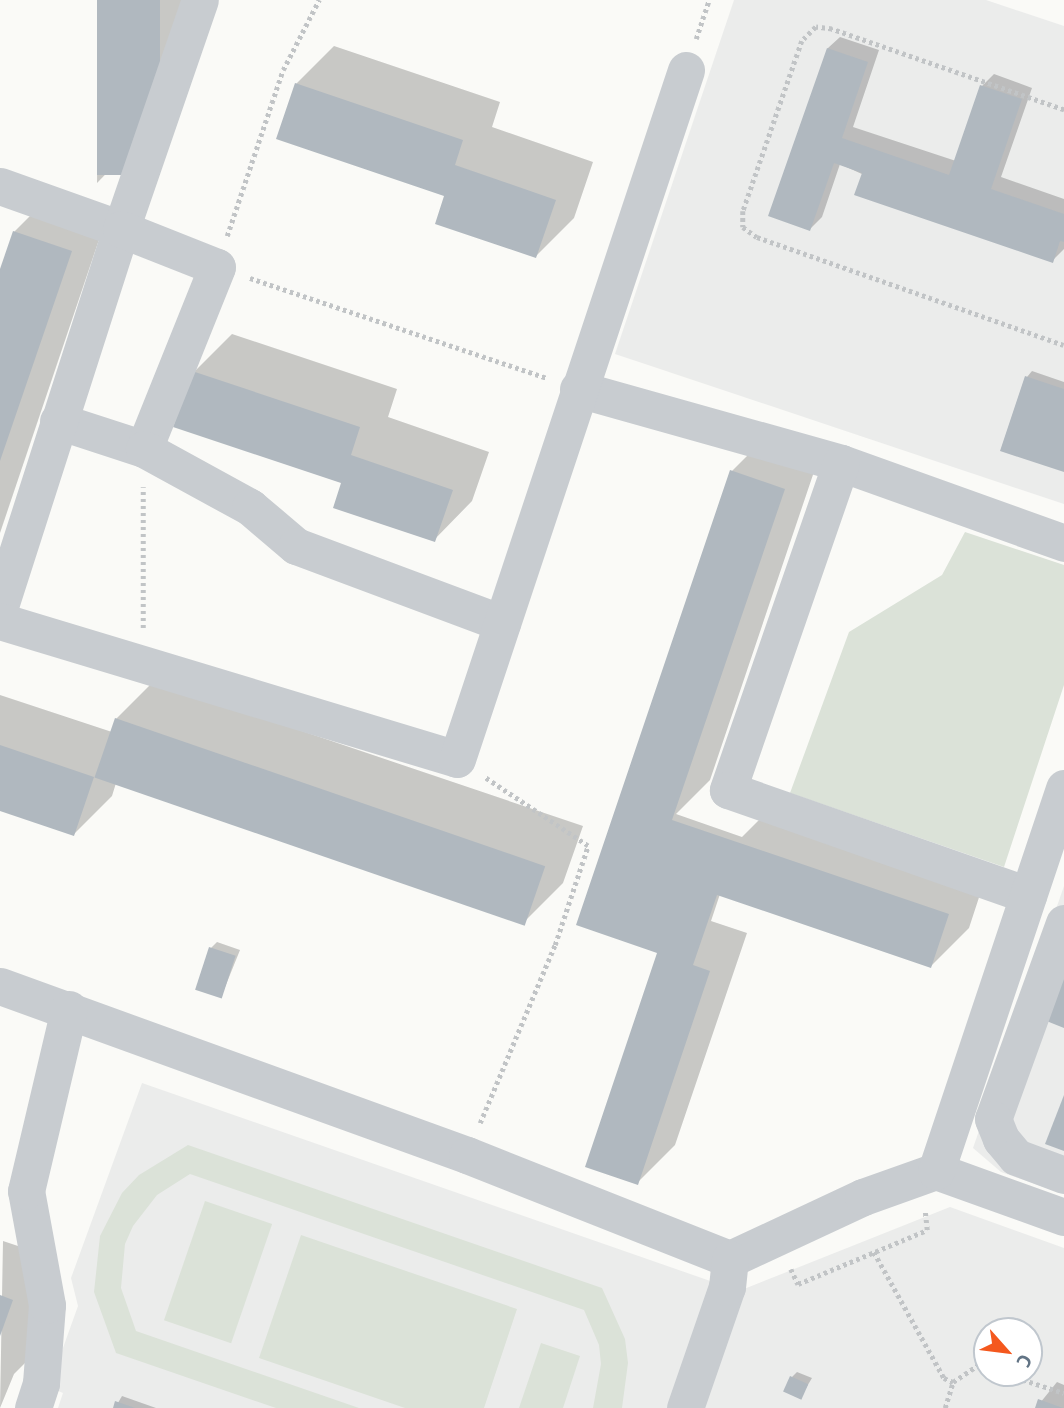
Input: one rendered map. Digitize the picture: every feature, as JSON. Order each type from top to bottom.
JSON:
[{"type":"lane","points":[[0,606],[121,229],[200,0]]},
{"type":"lane","points":[[0,621],[457,759],[686,70]]},
{"type":"lane","points":[[0,186],[217,267],[144,449]]},
{"type":"lane","points":[[578,389],[841,463],[1064,543]]},
{"type":"lane","points":[[58,421],[144,449],[250,507],[296,546],[502,623]]},
{"type":"lane","points":[[841,463],[728,790],[1028,895]]},
{"type":"lane","points":[[930,1187],[1028,895],[1061,807]]},
{"type":"lane","points":[[1064,923],[993,1119],[1001,1139],[1016,1157],[1064,1175]]},
{"type":"lane","points":[[0,986],[467,1154],[730,1259],[863,1197],[930,1187],[971,1184],[1064,1217]]},
{"type":"lane","points":[[33,1408],[41,1383],[47,1306],[26,1191],[69,1009]]},
{"type":"lane","points":[[971,1184],[1001,1139]]},
{"type":"lane","points":[[685,1408],[727,1287],[730,1259]]},
{"type":"path","points":[[319,0],[283,70],[217,267],[578,389]]},
{"type":"path","points":[[1064,110],[832,29],[816,27],[802,41],[743,211],[743,228],[757,237],[1064,345]]},
{"type":"path","points":[[143,664],[144,449]]},
{"type":"path","points":[[457,759],[588,846],[555,945],[467,1154]]},
{"type":"path","points":[[787,1258],[798,1284],[927,1230],[930,1187]]},
{"type":"path","points":[[874,1252],[944,1378],[953,1382]]},
{"type":"path","points":[[944,1408],[953,1382],[973,1368]]},
{"type":"path","points":[[1043,1386],[1064,1393]]},
{"type":"shaded area","points":[[734,0],[986,0],[1064,26],[1064,504],[615,354]]},
{"type":"shaded area","points":[[965,532],[1064,565],[1064,685],[1004,867],[790,793],[849,632],[942,575]]},
{"type":"shaded area","points":[[1064,886],[1064,1194],[1001,1172],[973,1148]]},
{"type":"shaded area","points":[[142,1083],[739,1291],[950,1207],[1064,1248],[1064,1408],[58,1408],[63,1393],[49,1387],[78,1306],[71,1278]]},
{"type":"shaded area","points":[[188,1145],[602,1288],[625,1339],[628,1363],[622,1408],[593,1408],[601,1364],[599,1345],[584,1310],[190,1174],[157,1195],[133,1226],[125,1244],[121,1288],[136,1331],[359,1408],[276,1408],[116,1353],[94,1292],[100,1236],[122,1193],[139,1175]]},
{"type":"shaded area","points":[[205,1201],[272,1224],[231,1343],[164,1320]]},
{"type":"shaded area","points":[[301,1235],[517,1309],[484,1408],[405,1408],[259,1358]]},
{"type":"shaded area","points":[[541,1343],[580,1356],[563,1408],[519,1408]]},
{"type":"building","points":[[97,0],[160,0],[160,175],[97,175]]},
{"type":"building","points":[[827,48],[868,62],[842,138],[949,175],[980,85],[1022,99],[991,189],[1064,214],[1064,242],[1060,241],[1053,263],[854,195],[862,173],[834,163],[810,231],[768,216]]},
{"type":"building","points":[[295,83],[463,140],[455,165],[556,200],[536,258],[435,224],[444,196],[276,139]]},
{"type":"building","points":[[13,231],[72,251],[0,461],[0,269]]},
{"type":"building","points":[[192,371],[360,427],[351,455],[453,490],[435,542],[333,508],[341,483],[173,427]]},
{"type":"building","points":[[1025,376],[1064,389],[1064,472],[1000,451]]},
{"type":"building","points":[[730,470],[785,489],[672,820],[949,914],[931,968],[717,895],[693,965],[710,971],[638,1185],[585,1167],[657,953],[576,925]]},
{"type":"building","points":[[115,718],[545,866],[525,926],[94,778]]},
{"type":"building","points":[[0,745],[94,777],[74,836],[0,811]]},
{"type":"building","points":[[209,947],[236,956],[222,998],[195,990]]},
{"type":"building","points":[[1064,962],[1064,1028],[1039,1018]]},
{"type":"building","points":[[1064,1095],[1064,1151],[1045,1144]]},
{"type":"building","points":[[0,1295],[13,1300],[0,1336]]},
{"type":"building","points":[[790,1376],[808,1384],[801,1400],[783,1392]]},
{"type":"building","points":[[1038,1399],[1063,1408],[1035,1408]]},
{"type":"building","points":[[115,1401],[135,1408],[113,1408]]}]
